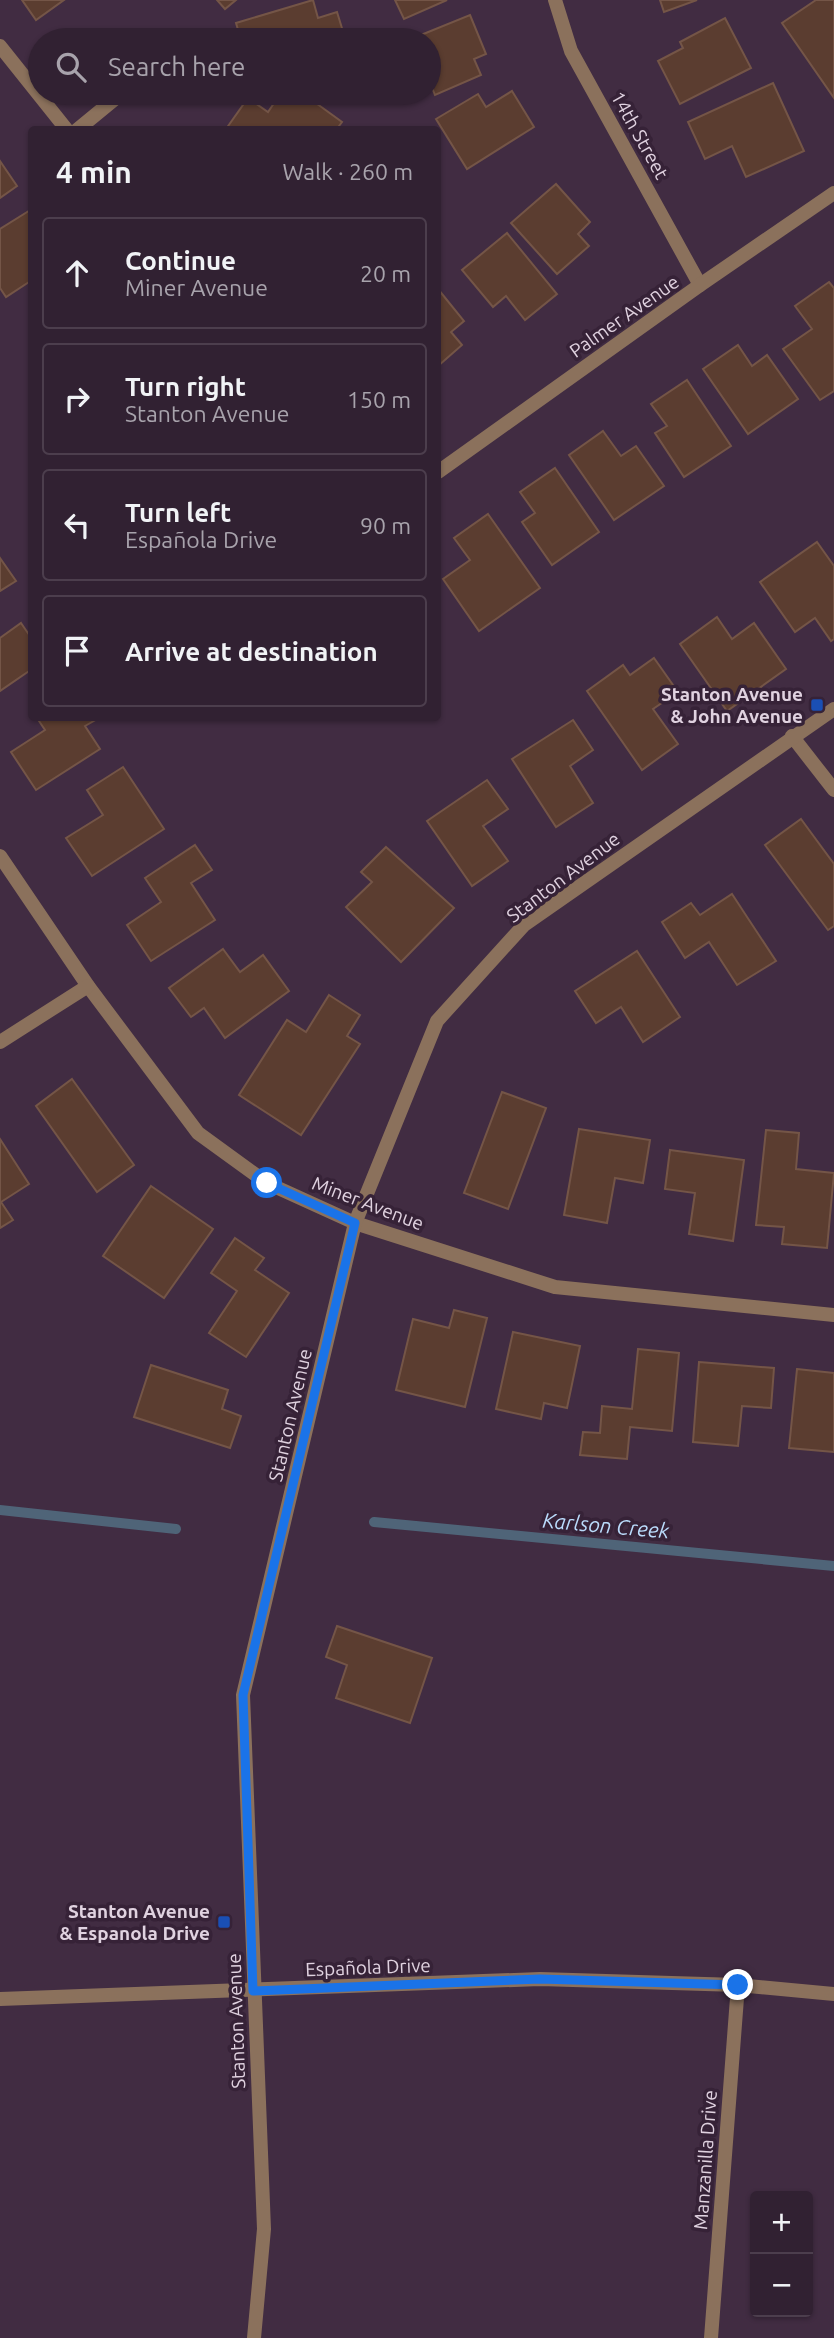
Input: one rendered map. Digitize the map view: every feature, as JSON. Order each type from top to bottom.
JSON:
[{"type":"street","name":"14th Street","points":[[555,0],[571,51],[701,285]]},
{"type":"street","points":[[0,46],[28,82]]},
{"type":"street","points":[[46,105],[63,126]]},
{"type":"street","points":[[82,126],[107,105]]},
{"type":"street","name":"Palmer Avenue","points":[[441,470],[834,193]]},
{"type":"street","name":"Stanton Avenue","points":[[254,2338],[264,2229],[243,1695],[355,1223],[438,1021],[524,925],[834,709]]},
{"type":"street","points":[[792,736],[834,790]]},
{"type":"street","name":"Miner Avenue","points":[[0,856],[88,986],[198,1133],[267,1183],[355,1223],[555,1287],[834,1315]]},
{"type":"street","points":[[0,1042],[88,986]]},
{"type":"street","name":"Española Drive","points":[[0,1999],[540,1979],[738,1985],[834,1994]]},
{"type":"street","name":"Manzanilla Drive","points":[[711,2338],[738,1985]]},
{"type":"building","points":[[22,0],[64,0],[36,20]]},
{"type":"building","points":[[217,0],[236,0],[225,9]]},
{"type":"building","points":[[313,0],[318,18],[337,12],[342,28],[237,28],[236,23]]},
{"type":"building","points":[[395,0],[447,0],[404,19]]},
{"type":"building","points":[[660,0],[697,0],[664,12]]},
{"type":"building","points":[[816,0],[834,0],[834,98],[782,23]]},
{"type":"building","points":[[470,15],[486,54],[474,59],[481,75],[441,92],[441,28],[438,28]]},
{"type":"building","points":[[725,18],[751,68],[680,104],[658,61],[683,48],[680,42]]},
{"type":"building","points":[[773,83],[804,151],[746,177],[732,146],[705,159],[688,122]]},
{"type":"building","points":[[512,91],[534,127],[467,169],[436,119],[478,94],[486,107]]},
{"type":"building","points":[[243,105],[258,105],[268,112],[273,105],[319,105],[342,122],[339,126],[228,126]]},
{"type":"building","points":[[0,161],[17,186],[0,198]]},
{"type":"building","points":[[556,184],[590,222],[578,234],[589,246],[557,274],[511,223]]},
{"type":"building","points":[[28,212],[28,283],[6,297],[0,288],[0,229]]},
{"type":"building","points":[[507,233],[557,294],[525,320],[506,296],[493,307],[462,270]]},
{"type":"building","points":[[829,282],[834,288],[834,391],[820,400],[783,349],[812,329],[795,306]]},
{"type":"building","points":[[441,293],[464,321],[451,332],[462,345],[441,363]]},
{"type":"building","points":[[738,345],[752,366],[767,355],[798,399],[748,434],[703,369]]},
{"type":"building","points":[[687,380],[731,446],[684,477],[655,433],[667,426],[651,404]]},
{"type":"building","points":[[603,431],[621,456],[636,446],[664,486],[614,520],[569,455]]},
{"type":"building","points":[[555,468],[599,532],[552,565],[522,522],[535,513],[520,492]]},
{"type":"building","points":[[488,514],[540,588],[479,631],[443,579],[470,560],[454,538]]},
{"type":"building","points":[[817,542],[834,566],[834,639],[831,641],[815,618],[795,632],[760,582]]},
{"type":"building","points":[[0,558],[16,581],[0,591]]},
{"type":"building","points":[[717,617],[732,639],[754,623],[786,669],[727,711],[680,644]]},
{"type":"building","points":[[21,623],[28,633],[28,672],[0,691],[0,638]]},
{"type":"building","points":[[654,658],[678,692],[653,709],[678,744],[642,770],[587,691],[623,665],[630,675]]},
{"type":"building","points":[[573,720],[593,750],[570,766],[593,803],[556,827],[512,759]]},
{"type":"building","points":[[39,721],[94,721],[85,726],[100,749],[36,790],[11,752],[45,730]]},
{"type":"building","points":[[123,767],[164,829],[92,876],[66,838],[103,815],[87,790]]},
{"type":"building","points":[[487,780],[508,809],[483,826],[508,861],[472,886],[427,821]]},
{"type":"building","points":[[801,819],[834,864],[834,926],[828,930],[765,845]]},
{"type":"building","points":[[195,845],[212,870],[191,883],[215,920],[151,961],[127,925],[161,902],[145,878]]},
{"type":"building","points":[[386,847],[454,908],[401,962],[346,907],[372,882],[361,872]]},
{"type":"building","points":[[732,894],[776,961],[737,985],[709,942],[685,958],[662,922],[691,903],[700,915]]},
{"type":"building","points":[[223,949],[240,972],[263,955],[289,991],[225,1038],[204,1008],[191,1017],[169,988]]},
{"type":"building","points":[[637,951],[680,1017],[643,1042],[621,1007],[596,1023],[575,991]]},
{"type":"building","points":[[329,995],[360,1015],[347,1036],[360,1044],[301,1135],[239,1095],[287,1020],[306,1032]]},
{"type":"building","points":[[72,1079],[134,1165],[97,1192],[36,1106]]},
{"type":"building","points":[[502,1092],[546,1108],[508,1209],[464,1193]]},
{"type":"building","points":[[579,1129],[650,1140],[643,1183],[615,1178],[607,1223],[564,1215]]},
{"type":"building","points":[[766,1130],[799,1133],[796,1169],[834,1173],[827,1248],[782,1244],[784,1227],[756,1225]]},
{"type":"building","points":[[0,1139],[29,1184],[1,1202],[13,1220],[0,1228]]},
{"type":"building","points":[[670,1150],[744,1160],[733,1241],[689,1234],[695,1193],[665,1189]]},
{"type":"building","points":[[151,1186],[213,1229],[164,1298],[103,1256]]},
{"type":"building","points":[[235,1238],[264,1258],[255,1270],[289,1293],[246,1357],[209,1333],[237,1291],[211,1273]]},
{"type":"building","points":[[454,1310],[487,1318],[465,1407],[396,1390],[413,1319],[449,1328]]},
{"type":"building","points":[[513,1332],[580,1346],[567,1408],[544,1403],[541,1419],[496,1409]]},
{"type":"building","points":[[638,1349],[679,1353],[672,1431],[630,1427],[627,1459],[580,1455],[583,1432],[600,1433],[602,1406],[632,1409]]},
{"type":"building","points":[[699,1362],[774,1368],[771,1408],[742,1406],[738,1446],[693,1442]]},
{"type":"building","points":[[151,1365],[228,1390],[222,1409],[241,1416],[230,1448],[134,1417]]},
{"type":"building","points":[[797,1369],[834,1373],[834,1452],[789,1448]]},
{"type":"building","points":[[337,1626],[432,1658],[410,1723],[336,1698],[347,1665],[326,1657]]},
{"type":"waterway","name":"Karlson Creek","points":[[0,1510],[176,1529]]},
{"type":"waterway","name":"Karlson Creek","points":[[374,1522],[834,1566]]},
{"type":"place","name":"Stanton Avenue & John Avenue","points":[[817,705]]},
{"type":"place","name":"Stanton Avenue & Espanola Drive","points":[[224,1922]]},
{"type":"route","points":[[267,1183],[355,1223],[243,1695],[253,1991],[540,1979],[738,1985]]}]
